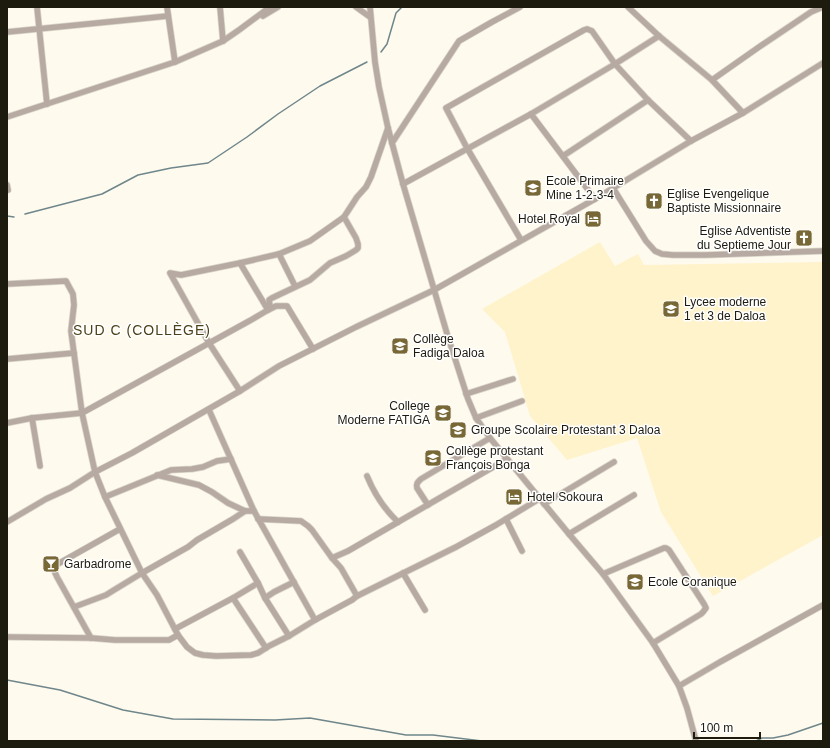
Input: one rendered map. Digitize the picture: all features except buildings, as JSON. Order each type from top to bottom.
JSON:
[{"type":"street","points":[[37,7],[47,104]]},
{"type":"street","points":[[167,7],[175,62]]},
{"type":"street","points":[[220,7],[223,41]]},
{"type":"street","points":[[244,27],[270,7]]},
{"type":"street","points":[[7,117],[175,62],[223,41],[278,7]]},
{"type":"street","points":[[356,7],[370,17]]},
{"type":"street","points":[[370,7],[377,76],[388,128],[434,290],[466,394],[476,418],[507,459],[603,574],[653,643],[679,686],[696,741]]},
{"type":"street","points":[[392,143],[459,41],[520,7]]},
{"type":"street","points":[[628,7],[659,36],[712,80],[743,113]]},
{"type":"street","points":[[712,80],[810,10],[823,7]]},
{"type":"street","points":[[7,32],[168,16]]},
{"type":"street","points":[[521,240],[467,148],[446,108],[587,29],[592,31],[615,64],[648,100],[691,141]]},
{"type":"street","points":[[403,184],[531,114],[659,36]]},
{"type":"street","points":[[7,522],[46,499],[70,488],[95,472],[132,454],[209,410],[279,366],[434,290],[595,199],[691,141],[743,113],[823,62]]},
{"type":"street","points":[[563,156],[648,100]]},
{"type":"street","points":[[531,114],[595,199]]},
{"type":"street","points":[[240,391],[209,343],[170,272],[181,275],[240,263],[278,254],[310,241],[344,216],[366,187],[388,128]]},
{"type":"street","points":[[613,188],[646,241],[655,251],[662,254],[706,255],[823,251]]},
{"type":"street","points":[[268,310],[270,306],[269,300],[310,280],[330,263],[346,256],[358,248],[356,238],[344,216]]},
{"type":"street","points":[[278,254],[295,286]]},
{"type":"street","points":[[240,263],[268,310]]},
{"type":"street","points":[[7,284],[66,281],[73,294],[74,305],[71,331],[82,413],[95,472],[105,497],[142,573],[157,595],[178,636],[186,647],[197,654],[250,655],[258,653],[357,596],[456,547],[614,462]]},
{"type":"street","points":[[7,423],[32,418],[82,413],[276,306],[287,306],[313,349]]},
{"type":"street","points":[[7,359],[74,353]]},
{"type":"street","points":[[466,394],[513,379]]},
{"type":"street","points":[[476,418],[522,402]]},
{"type":"street","points":[[209,410],[258,519],[316,620]]},
{"type":"street","points":[[32,418],[40,466]]},
{"type":"street","points":[[428,504],[417,488],[417,483],[421,479],[490,438]]},
{"type":"street","points":[[105,497],[171,470],[203,467],[217,461],[231,459]]},
{"type":"street","points":[[332,558],[348,551],[507,459]]},
{"type":"street","points":[[157,475],[199,485],[212,492],[228,504],[245,511],[254,511]]},
{"type":"street","points":[[367,476],[384,508],[398,522]]},
{"type":"street","points":[[569,534],[634,496]]},
{"type":"street","points":[[74,607],[106,595],[124,585],[245,511]]},
{"type":"street","points":[[258,519],[301,521],[312,530],[341,568],[357,596]]},
{"type":"street","points":[[506,519],[522,551]]},
{"type":"street","points":[[91,638],[57,577],[54,568],[56,565],[120,529]]},
{"type":"street","points":[[603,574],[664,548],[669,550],[706,608],[701,614],[653,643]]},
{"type":"street","points":[[240,552],[265,598],[289,636]]},
{"type":"street","points":[[403,573],[425,610]]},
{"type":"street","points":[[265,598],[294,582]]},
{"type":"street","points":[[175,629],[258,583]]},
{"type":"street","points":[[233,598],[266,648]]},
{"type":"street","points":[[679,686],[823,605]]},
{"type":"street","points":[[7,637],[169,640],[178,636]]},
{"type":"shaded area","points":[[600,242],[615,266],[638,254],[644,265],[823,262],[823,535],[713,596],[661,512],[637,438],[567,460],[530,416],[505,332],[482,309]]},
{"type":"waterway","points":[[381,52],[387,44],[396,13],[402,7]]},
{"type":"waterway","points":[[25,214],[102,194],[138,175],[171,168],[208,163],[320,86],[367,62]]},
{"type":"waterway","points":[[7,216],[14,217]]},
{"type":"waterway","points":[[7,680],[60,690],[123,710],[173,719],[275,720],[310,718],[406,735],[433,735],[482,741]]},
{"type":"waterway","points":[[756,741],[762,738],[773,738],[788,735],[823,723]]},
{"type":"place","name":"Ecole Primaire Mine 1-2-3-4","points":[[533,188]]},
{"type":"place","name":"Eglise Evengelique Baptiste Missionnaire","points":[[654,201]]},
{"type":"place","name":"Hotel Royal","points":[[593,219]]},
{"type":"place","name":"Eglise Adventiste du Septieme Jour","points":[[804,238]]},
{"type":"place","name":"Lycee moderne 1 et 3 de Daloa","points":[[671,309]]},
{"type":"place","name":"Collège Fadiga Daloa","points":[[400,346]]},
{"type":"place","name":"College Moderne FATIGA","points":[[443,413]]},
{"type":"place","name":"Groupe Scolaire Protestant 3 Daloa","points":[[458,430]]},
{"type":"place","name":"Collège protestant François Bonga","points":[[433,458]]},
{"type":"place","name":"Hotel Sokoura","points":[[514,497]]},
{"type":"place","name":"Garbadrome","points":[[51,564]]},
{"type":"place","name":"Ecole Coranique","points":[[635,582]]},
{"type":"district","name":"SUD C (COLLÈGE)","points":[[142,330]]}]
